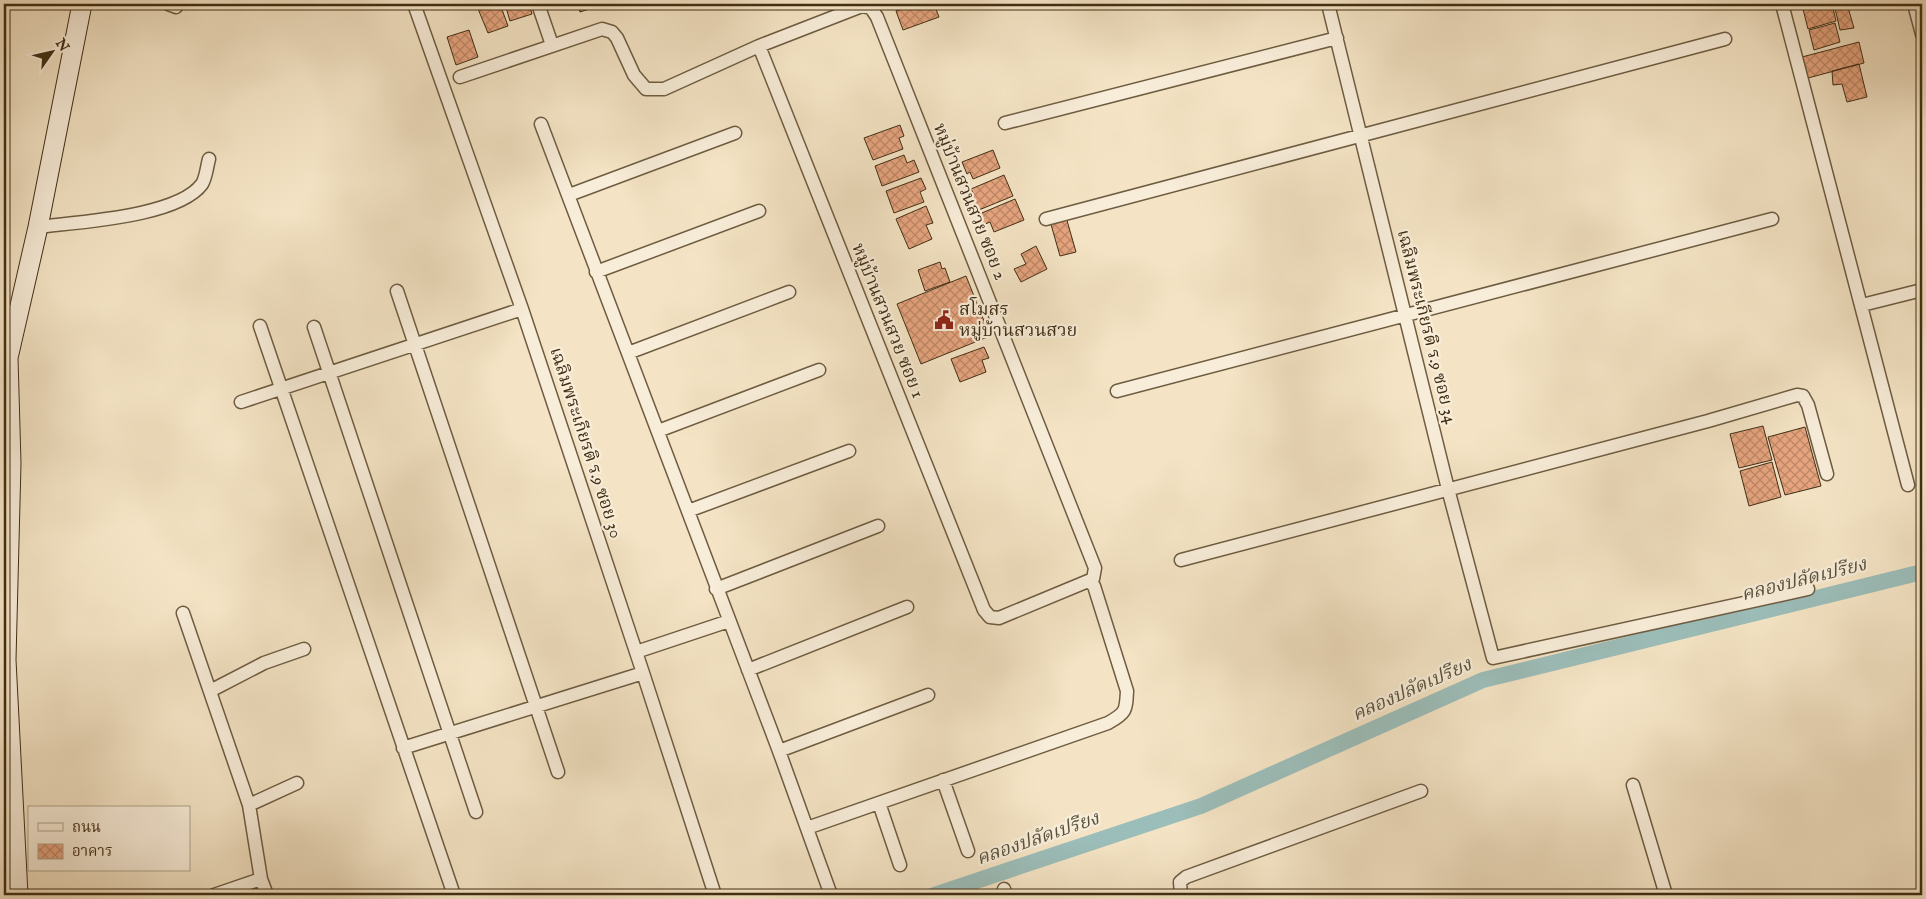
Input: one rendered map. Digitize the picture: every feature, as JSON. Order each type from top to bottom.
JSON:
[{"type":"main road","points":[[18,895],[5,628],[12,463],[6,358],[38,227],[82,4]]},
{"type":"street","name":"เฉลิมพระเกียรติ ร.9 ซอย 30","points":[[414,4],[522,309],[715,895]]},
{"type":"street","points":[[538,4],[552,45]]},
{"type":"street","name":"เฉลิมพระเกียรติ ร.9 ซอย 34","points":[[1328,4],[1448,489],[1493,658],[1808,589]]},
{"type":"street","points":[[1782,4],[1908,485]]},
{"type":"street","points":[[1914,4],[1922,34]]},
{"type":"street","name":"หมู่บ้านสวนสวย ซอย 2","points":[[759,46],[862,6],[871,8],[877,17],[1095,568],[1093,579],[1088,581]]},
{"type":"street","points":[[460,77],[593,31],[607,30],[617,38],[640,83],[646,89],[664,89],[759,46]]},
{"type":"street","points":[[1005,123],[1337,38]]},
{"type":"street","points":[[1046,219],[1725,39]]},
{"type":"street","name":"หมู่บ้านสวนสวย ซอย 1","points":[[759,46],[984,610],[990,617],[999,618],[1088,581]]},
{"type":"street","points":[[542,124],[596,272],[658,430],[716,589],[779,751],[831,895]]},
{"type":"street","points":[[568,195],[735,133]]},
{"type":"street","points":[[38,227],[148,212],[186,198],[202,184],[209,159]]},
{"type":"street","points":[[596,272],[759,211]]},
{"type":"street","points":[[1117,391],[1404,314],[1772,219]]},
{"type":"street","points":[[1862,305],[1922,290]]},
{"type":"street","points":[[398,291],[558,772]]},
{"type":"street","points":[[628,353],[789,292]]},
{"type":"street","points":[[241,402],[522,309]]},
{"type":"street","points":[[260,326],[280,390],[454,895]]},
{"type":"street","points":[[314,327],[476,812]]},
{"type":"street","points":[[658,430],[819,370]]},
{"type":"street","points":[[1181,560],[1708,421],[1797,395],[1802,396],[1808,405],[1827,474]]},
{"type":"street","points":[[688,510],[849,451]]},
{"type":"street","points":[[716,589],[878,526]]},
{"type":"street","points":[[807,828],[1108,723],[1122,716],[1126,709],[1127,691],[1094,586],[1088,581]]},
{"type":"street","points":[[748,670],[907,607]]},
{"type":"street","points":[[183,613],[249,805],[261,879],[268,895]]},
{"type":"street","points":[[636,652],[729,621]]},
{"type":"street","points":[[210,691],[264,663],[304,649]]},
{"type":"street","points":[[403,748],[450,735],[536,705],[643,672]]},
{"type":"street","points":[[779,751],[928,694]]},
{"type":"street","points":[[943,780],[968,851]]},
{"type":"street","points":[[249,805],[297,783]]},
{"type":"street","points":[[1633,785],[1666,895]]},
{"type":"street","points":[[1181,895],[1180,882],[1186,877],[1421,791]]},
{"type":"street","points":[[879,803],[900,865]]},
{"type":"street","points":[[214,895],[261,879]]},
{"type":"building","points":[[476,4],[500,4],[508,26],[488,33]]},
{"type":"building","points":[[505,4],[529,4],[532,14],[510,21]]},
{"type":"building","points":[[577,4],[605,4],[580,12]]},
{"type":"building","points":[[909,4],[934,4],[939,17],[903,30],[896,11],[910,6]]},
{"type":"building","points":[[1821,4],[1832,4],[1836,21],[1808,29],[1803,9]]},
{"type":"building","points":[[1834,4],[1847,4],[1854,28],[1840,30]]},
{"type":"building","points":[[1835,23],[1840,42],[1814,50],[1809,30]]},
{"type":"building","points":[[469,30],[478,57],[456,65],[447,37]]},
{"type":"building","points":[[1859,42],[1864,63],[1808,78],[1802,57]]},
{"type":"building","points":[[1859,64],[1867,97],[1847,102],[1842,84],[1833,85],[1832,71]]},
{"type":"building","points":[[900,125],[904,136],[899,138],[903,149],[873,160],[864,138]]},
{"type":"building","points":[[993,150],[1000,168],[973,179],[970,172],[967,174],[962,162]]},
{"type":"building","points":[[904,155],[907,163],[914,160],[919,172],[882,186],[875,166]]},
{"type":"building","points":[[1004,175],[1013,196],[974,212],[967,197],[974,195],[971,189]]},
{"type":"building","points":[[921,178],[926,189],[920,192],[924,202],[894,213],[886,191]]},
{"type":"building","points":[[1015,199],[1024,220],[994,232],[990,222],[981,226],[977,215]]},
{"type":"building","points":[[926,206],[933,223],[926,225],[932,239],[909,249],[896,219]]},
{"type":"building","points":[[1066,217],[1076,252],[1060,256],[1050,221]]},
{"type":"building","points":[[1036,246],[1047,269],[1021,282],[1014,269],[1026,264],[1021,254]]},
{"type":"building","points":[[940,262],[942,269],[945,268],[950,282],[925,291],[918,270]]},
{"type":"building","name":"สโมสร หมู่บ้านสวนสวย","points":[[966,276],[990,336],[921,364],[897,304]]},
{"type":"building","points":[[984,347],[989,358],[982,360],[986,372],[960,382],[951,359]]},
{"type":"building","points":[[1763,426],[1772,460],[1739,468],[1730,434]]},
{"type":"building","points":[[1805,427],[1821,486],[1785,495],[1768,437]]},
{"type":"building","points":[[1772,462],[1781,497],[1749,506],[1740,471]]},
{"type":"waterway","name":"คลองปลัดเปรียง","points":[[934,895],[1201,806],[1483,680],[1922,572]]},
{"type":"place","name":"สโมสร หมู่บ้านสวนสวย","points":[[944,320]]}]
